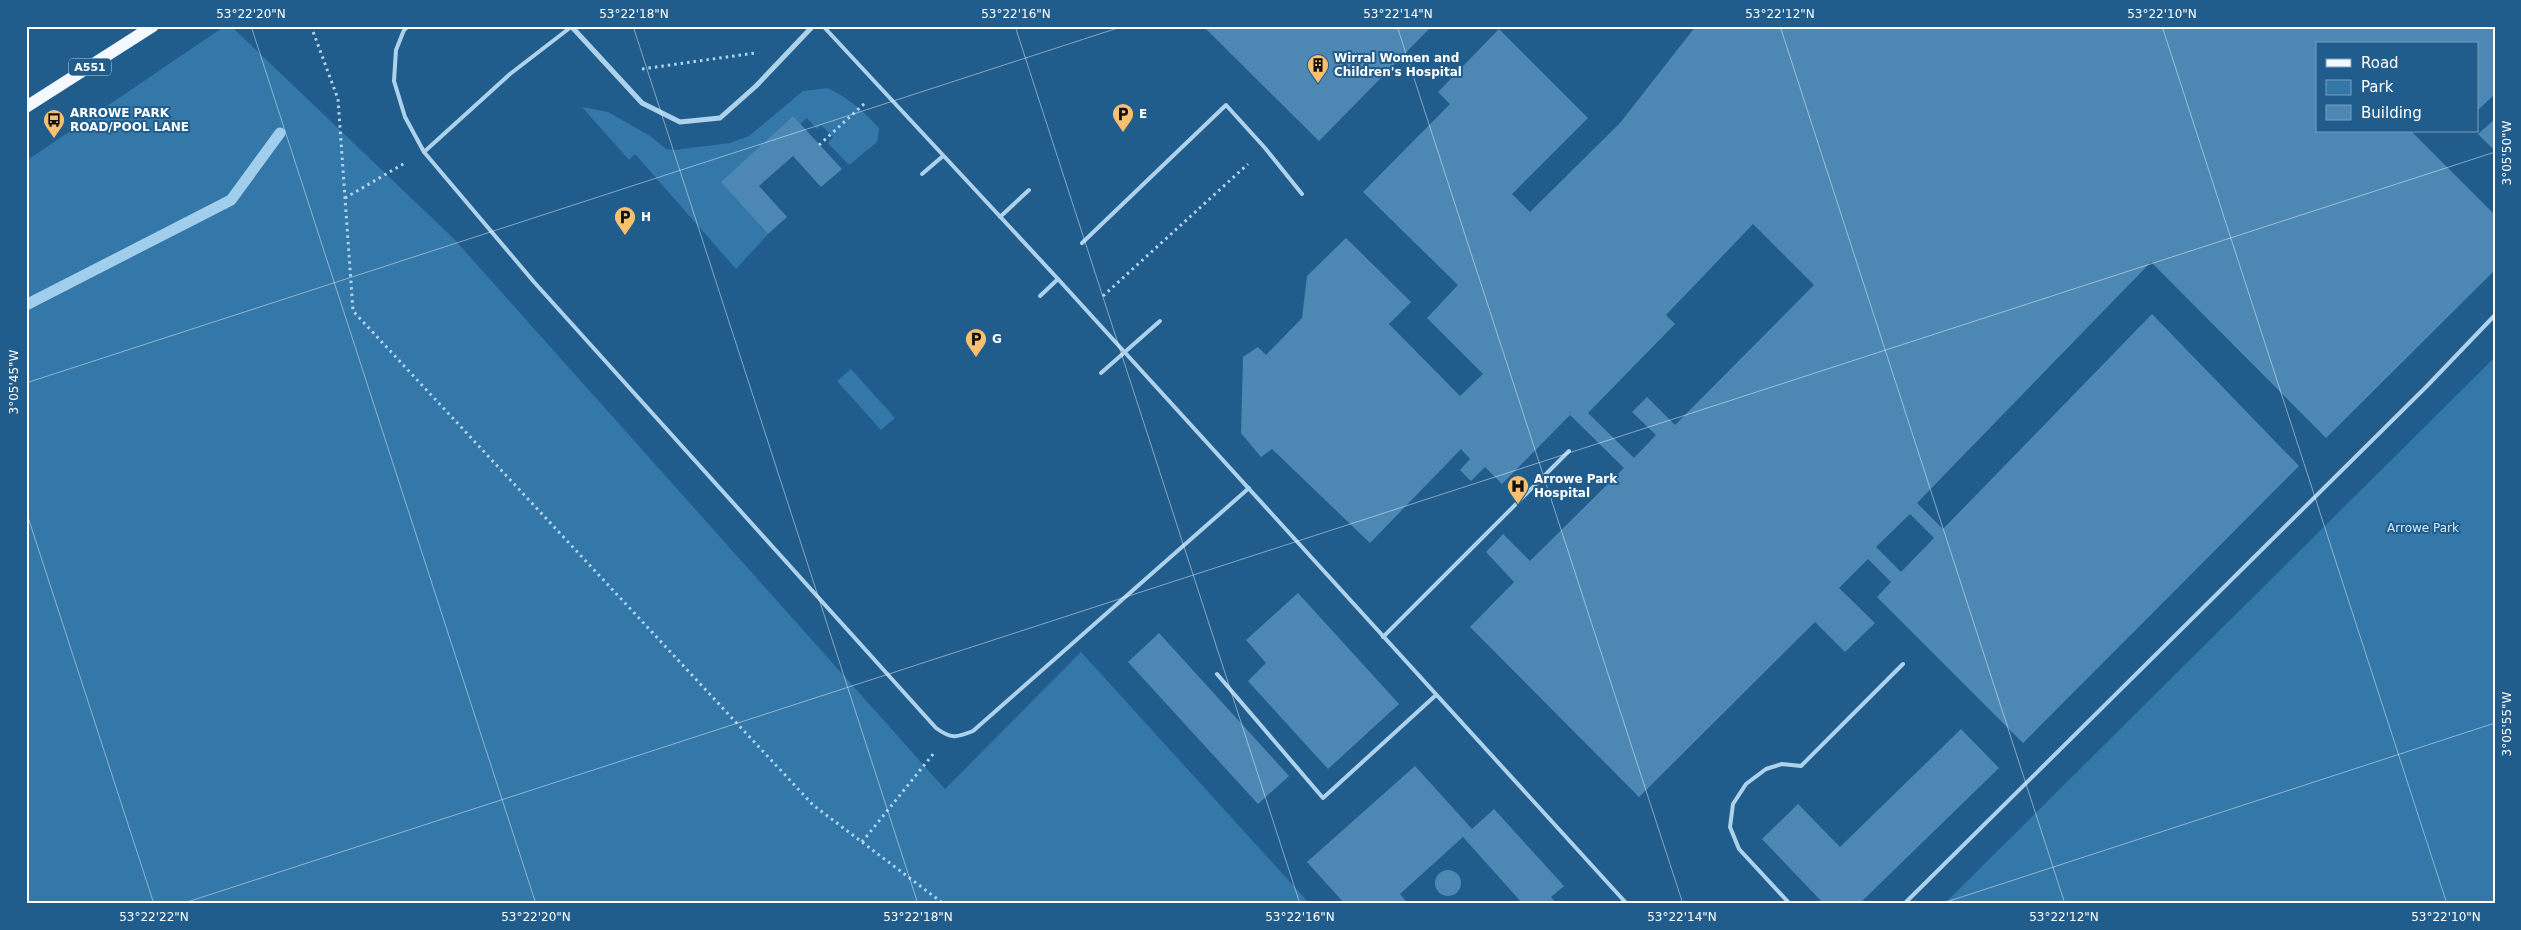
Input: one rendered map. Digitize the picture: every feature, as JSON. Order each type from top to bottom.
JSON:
[{"type":"main road","name":"A551","points":[[26,107],[154,26]]},
{"type":"street","points":[[571,26],[642,103],[680,122],[720,118],[756,86],[813,26]]},
{"type":"lane","points":[[409,26],[404,30],[396,50],[394,81],[405,118],[424,152],[534,282],[936,728],[947,736],[959,736],[973,731],[1249,488]]},
{"type":"lane","points":[[424,152],[510,74],[571,26]]},
{"type":"lane","points":[[823,26],[1058,279],[1086,312],[1249,488],[1627,904]]},
{"type":"lane","points":[[1082,243],[1226,105],[1265,148],[1302,194]]},
{"type":"lane","points":[[922,174],[943,156]]},
{"type":"lane","points":[[1000,217],[1029,190]]},
{"type":"lane","points":[[1040,296],[1058,279]]},
{"type":"lane","points":[[1904,904],[2427,386],[2495,315]]},
{"type":"lane","points":[[1101,373],[1160,321]]},
{"type":"lane","points":[[1383,637],[1569,451]]},
{"type":"lane","points":[[1790,904],[1739,849],[1730,827],[1733,804],[1746,784],[1766,769],[1782,764],[1801,766],[1904,664]]},
{"type":"lane","points":[[1217,674],[1323,798],[1436,695]]},
{"type":"path","points":[[311,26],[338,99],[353,311],[813,805],[944,904]]},
{"type":"path","points":[[623,83],[643,68],[790,51]]},
{"type":"path","points":[[819,145],[881,89]]},
{"type":"path","points":[[1086,312],[1265,148]]},
{"type":"path","points":[[345,198],[424,152]]},
{"type":"path","points":[[862,842],[947,736]]},
{"type":"green space","points":[[225,26],[231,26],[454,239],[945,789],[1081,652],[1310,904],[26,904],[26,161]]},
{"type":"green space","points":[[828,88],[856,106],[879,128],[877,142],[849,165],[828,143],[833,137],[821,125],[817,129],[807,118],[800,124],[793,116],[722,182],[768,234],[736,269],[635,154],[629,160],[582,107],[608,112],[650,136],[666,149],[675,150],[730,143],[749,136],[803,91]]},
{"type":"green space","name":"Arrowe Park","points":[[2495,357],[2495,904],[1944,904]]},
{"type":"green space","points":[[851,369],[895,418],[881,430],[837,381]]},
{"type":"building","name":"Wirral Women and Children's Hospital","points":[[1203,26],[1432,26],[1319,141]]},
{"type":"building","points":[[1696,26],[2495,26],[2495,94],[2478,110],[2478,42],[2316,42],[2316,132],[2412,132],[2495,215],[2495,270],[2326,438],[2151,262],[1917,503],[1943,529],[2152,314],[2299,466],[2023,743],[1877,597],[1891,582],[1868,559],[1839,588],[1875,623],[1845,652],[1815,622],[1639,797],[1470,627],[1514,582],[1486,552],[1503,534],[1530,561],[1624,468],[1570,415],[1502,484],[1485,467],[1471,481],[1460,470],[1470,459],[1461,449],[1370,543],[1272,449],[1261,457],[1241,433],[1243,357],[1258,347],[1266,355],[1302,318],[1307,276],[1346,238],[1411,302],[1389,324],[1460,396],[1483,374],[1427,318],[1458,285],[1363,192],[1450,104],[1438,92],[1499,29],[1588,118],[1512,194],[1530,212],[1620,123]],"holes":[[[1753,224],[1814,285],[1675,425],[1647,397],[1632,412],[1656,435],[1634,458],[1588,413],[1675,324],[1666,315]],[[1910,514],[1934,538],[1901,572],[1876,547]]]},
{"type":"building","points":[[793,116],[842,169],[821,187],[793,156],[759,186],[787,217],[768,234],[721,182]]},
{"type":"building","points":[[2495,119],[2495,151],[2478,134]]},
{"type":"building","points":[[1298,593],[1399,704],[1328,769],[1248,681],[1266,663],[1246,640]]},
{"type":"building","points":[[1159,633],[1289,776],[1258,804],[1128,662]]},
{"type":"building","points":[[1961,729],[1999,768],[1859,904],[1824,904],[1762,839],[1798,804],[1840,847]]},
{"type":"building","points":[[1415,766],[1472,829],[1494,809],[1564,886],[1551,897],[1557,904],[1523,904],[1463,837],[1400,894],[1408,904],[1345,904],[1307,862]]},
{"type":"building","points":[[1448,870],[1457,874],[1461,883],[1457,892],[1448,896],[1439,892],[1435,883],[1439,874]]},
{"type":"waterway","points":[[26,305],[231,200],[280,133]]},
{"type":"place","name":"Wirral Women and Children's Hospital","points":[[1318,84]]},
{"type":"place","name":"E","points":[[1123,133]]},
{"type":"place","name":"ARROWE PARK ROAD/POOL LANE","points":[[54,139]]},
{"type":"place","name":"H","points":[[625,236]]},
{"type":"place","name":"G","points":[[976,358]]},
{"type":"place","name":"Arrowe Park Hospital","points":[[1518,505]]}]
